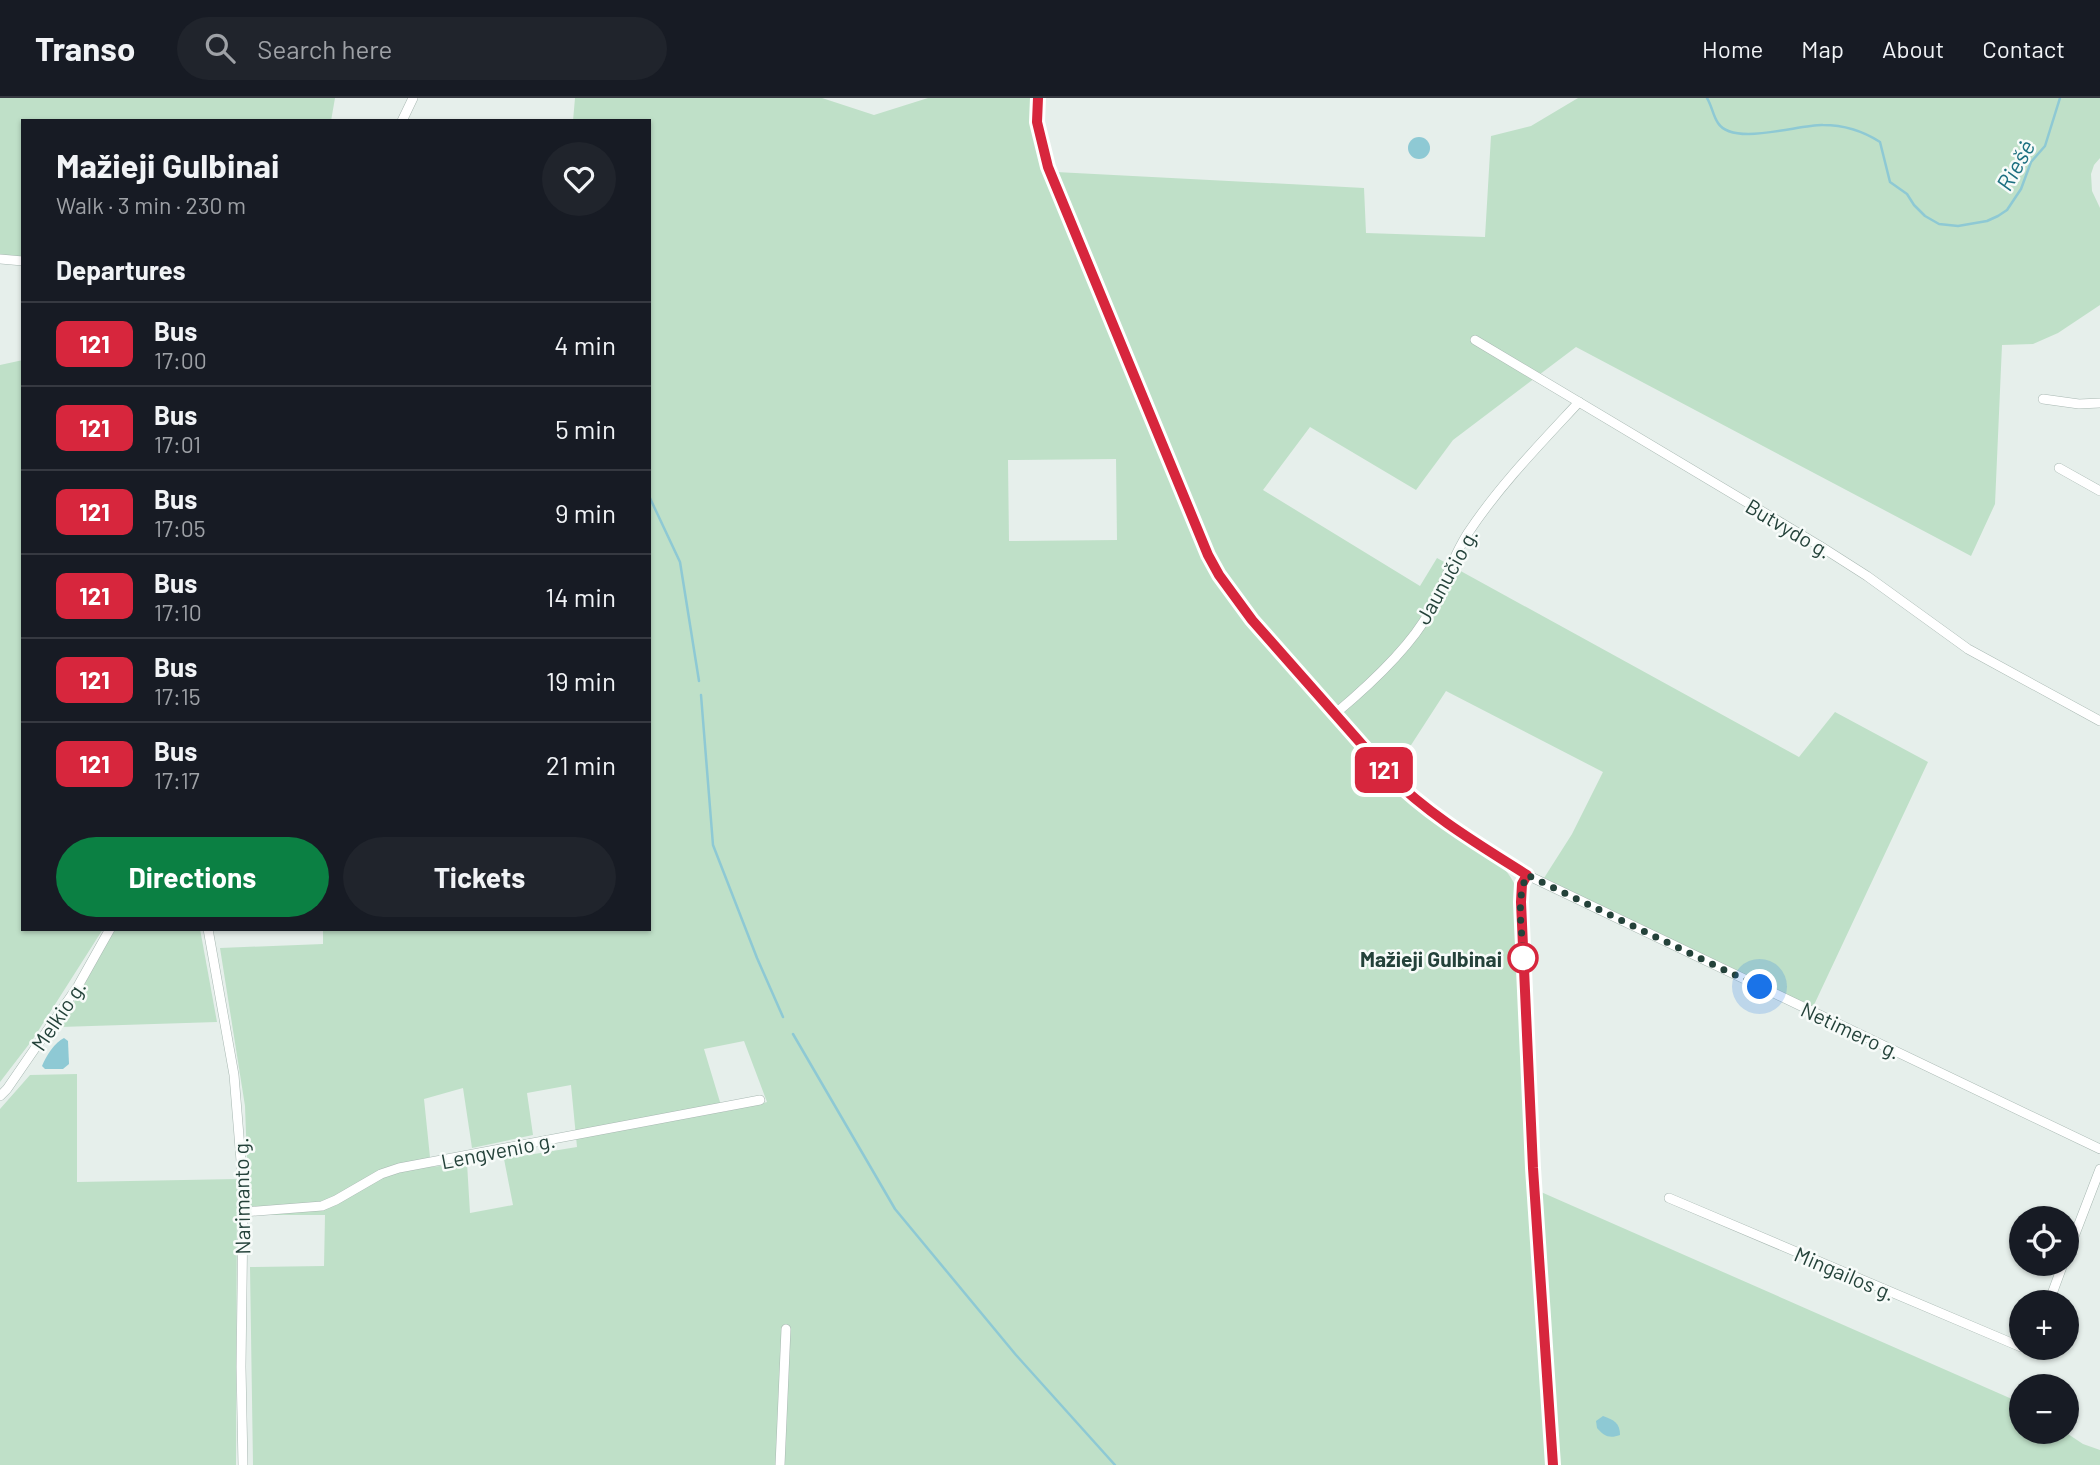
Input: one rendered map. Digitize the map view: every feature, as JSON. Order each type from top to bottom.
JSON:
[{"type":"street","points":[[403,119],[413,98]]},
{"type":"street","name":"Netimero g.","points":[[1038,98],[1037,122],[1048,167],[1208,555],[1219,575],[1252,620],[1412,798],[1441,820],[1527,875],[2100,1149]]},
{"type":"street","points":[[0,259],[21,261]]},
{"type":"street","name":"Butvydo g.","points":[[1475,340],[1829,552],[1968,649],[2100,721]]},
{"type":"street","points":[[2043,399],[2079,404],[2100,403]]},
{"type":"street","name":"Jaunučio g.","points":[[1336,713],[1403,648],[1429,614],[1455,554],[1469,531],[1517,470],[1579,402]]},
{"type":"street","points":[[2059,468],[2100,491]]},
{"type":"street","points":[[1527,875],[1522,884],[1521,902],[1533,1168],[1553,1465]]},
{"type":"street","name":"Melkio g.","points":[[0,1096],[78,986],[109,931]]},
{"type":"street","name":"Narimanto g.","points":[[208,931],[234,1074],[243,1212],[240,1367],[243,1465]]},
{"type":"street","name":"Lengvenio g.","points":[[243,1212],[322,1206],[381,1174],[399,1168],[760,1100]]},
{"type":"street","points":[[2079,1224],[2100,1169]]},
{"type":"street","name":"Mingailos g.","points":[[1669,1198],[2009,1340]]},
{"type":"street","points":[[780,1465],[786,1329]]},
{"type":"green space","points":[[0,98],[335,98],[331,119],[21,119],[21,258],[0,257]]},
{"type":"green space","points":[[575,98],[822,98],[874,115],[928,98],[1034,98],[1033,130],[1049,182],[1205,558],[1238,611],[1404,798],[1434,823],[1489,856],[1514,883],[1548,1465],[253,1465],[250,1267],[324,1266],[325,1215],[249,1215],[245,1106],[220,948],[323,944],[323,931],[651,931],[651,119],[573,119]],"holes":[[[1116,459],[1117,540],[1009,541],[1008,460]],[[744,1041],[767,1102],[723,1112],[704,1049]],[[571,1085],[577,1147],[504,1159],[513,1205],[470,1213],[467,1163],[431,1167],[424,1099],[463,1088],[472,1148],[533,1135],[527,1093]]]},
{"type":"green space","points":[[1578,98],[2100,98],[2100,158],[2091,174],[2092,191],[2100,208],[2100,305],[2058,333],[2033,344],[2002,345],[1995,504],[1971,556],[1576,347],[1453,440],[1416,490],[1310,427],[1263,490],[1420,586],[1437,558],[1799,757],[1835,712],[1928,762],[1813,1007],[1544,878],[1572,834],[1603,772],[1446,691],[1393,773],[1378,757],[1255,615],[1227,578],[1212,552],[1095,261],[1056,172],[1364,188],[1366,233],[1485,237],[1491,136],[1531,126]]},
{"type":"green space","points":[[21,360],[21,931],[102,931],[33,1039],[0,1082],[0,365]]},
{"type":"green space","points":[[114,931],[200,931],[217,1022],[60,1027]]},
{"type":"green space","points":[[77,1074],[77,1182],[237,1179],[236,1465],[0,1465],[0,1109],[30,1075]]},
{"type":"green space","points":[[1541,1192],[2009,1398],[2009,1444],[2079,1444],[2079,1441],[2100,1450],[2100,1465],[1557,1465]]},
{"type":"water","points":[[1419,137],[1427,140],[1430,148],[1427,156],[1419,159],[1411,156],[1408,148],[1411,140]]},
{"type":"water","points":[[64,1038],[68,1041],[69,1064],[63,1069],[45,1069],[42,1066],[48,1054]]},
{"type":"water","points":[[1603,1416],[1616,1422],[1620,1435],[1607,1436],[1597,1428],[1596,1421]]},
{"type":"waterway","name":"Riešė","points":[[1707,98],[1718,123],[1726,130],[1737,133],[1768,133],[1831,125],[1867,135],[1880,142],[1890,182],[1907,194],[1925,216],[1939,224],[1958,226],[1987,221],[2007,210],[2021,189],[2031,162],[2045,146],[2060,98]]},
{"type":"waterway","points":[[651,500],[680,562],[699,681]]},
{"type":"waterway","points":[[701,695],[713,845],[783,1017]]},
{"type":"waterway","points":[[793,1034],[895,1209],[1016,1355],[1115,1465]]},
{"type":"bus line","name":"121","points":[[1038,98],[1037,122],[1048,167],[1208,555],[1219,575],[1252,620],[1412,798],[1441,820],[1527,875],[1522,884],[1521,902],[1533,1168],[1553,1465]]},
{"type":"place","name":"Mažieji Gulbinai","points":[[1523,958]]},
{"type":"route","points":[[1523,958],[1521,902],[1522,884],[1527,875],[1760,987]]}]
